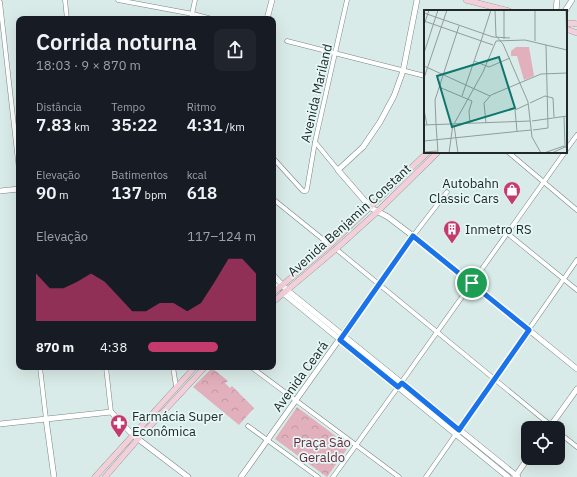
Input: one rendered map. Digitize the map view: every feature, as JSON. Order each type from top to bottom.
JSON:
[{"type":"main road","points":[[466,0],[505,10]]},
{"type":"main road","points":[[567,24],[577,24]]},
{"type":"main road","points":[[567,29],[577,33]]},
{"type":"main road","name":"Avenida Benjamin Constant","points":[[276,290],[371,208],[427,153]]},
{"type":"main road","name":"Avenida Benjamin Constant","points":[[276,300],[378,211],[437,153]]},
{"type":"main road","points":[[95,477],[192,370]]},
{"type":"main road","points":[[105,477],[201,370]]},
{"type":"street","points":[[65,0],[67,16]]},
{"type":"street","points":[[118,0],[201,16]]},
{"type":"street","points":[[193,14],[195,0]]},
{"type":"street","points":[[268,16],[272,0]]},
{"type":"street","name":"Avenida Mariland","points":[[276,161],[303,191],[306,191],[315,142],[347,0]]},
{"type":"street","points":[[338,170],[363,146],[380,122],[394,96],[403,71],[417,0]]},
{"type":"street","points":[[556,10],[557,0]]},
{"type":"street","points":[[566,10],[572,0]]},
{"type":"street","points":[[0,2],[16,143]]},
{"type":"street","points":[[287,41],[424,76]]},
{"type":"street","points":[[567,148],[577,135]]},
{"type":"street","points":[[315,142],[371,208],[378,211],[413,236],[577,369]]},
{"type":"street","points":[[509,153],[577,210]]},
{"type":"street","points":[[333,477],[400,385],[564,153]]},
{"type":"street","points":[[0,191],[16,189]]},
{"type":"street","name":"Avenida Ceará","points":[[241,477],[413,236],[447,192]]},
{"type":"street","points":[[276,201],[330,245]]},
{"type":"street","points":[[507,233],[577,290]]},
{"type":"street","points":[[336,249],[544,421]]},
{"type":"street","points":[[426,477],[577,260]]},
{"type":"street","points":[[276,280],[285,292],[458,432],[516,476],[523,465]]},
{"type":"street","points":[[276,285],[280,287]]},
{"type":"street","points":[[40,370],[54,477]]},
{"type":"street","points":[[106,370],[111,412],[133,435],[188,477]]},
{"type":"street","points":[[173,370],[176,386]]},
{"type":"street","points":[[255,370],[399,477]]},
{"type":"street","points":[[555,421],[577,389]]},
{"type":"street","points":[[0,424],[111,412]]},
{"type":"street","points":[[248,426],[318,477]]},
{"type":"street","points":[[458,432],[508,477]]},
{"type":"street","points":[[565,438],[577,447]]},
{"type":"green space","points":[[210,370],[214,370],[228,381],[225,383],[230,388],[232,386],[254,408],[239,425],[193,387]]},
{"type":"green space","name":"Praça São Geraldo","points":[[297,407],[349,446],[327,477],[275,439]]},
{"type":"place","name":"Autobahn Classic Cars","points":[[512,205]]},
{"type":"place","name":"Inmetro RS","points":[[452,244]]},
{"type":"place","name":"Farmácia Super Econômica","points":[[119,438]]},
{"type":"route","points":[[413,236],[472,283],[529,330],[459,430],[402,383],[398,387],[340,340],[413,236]]}]
